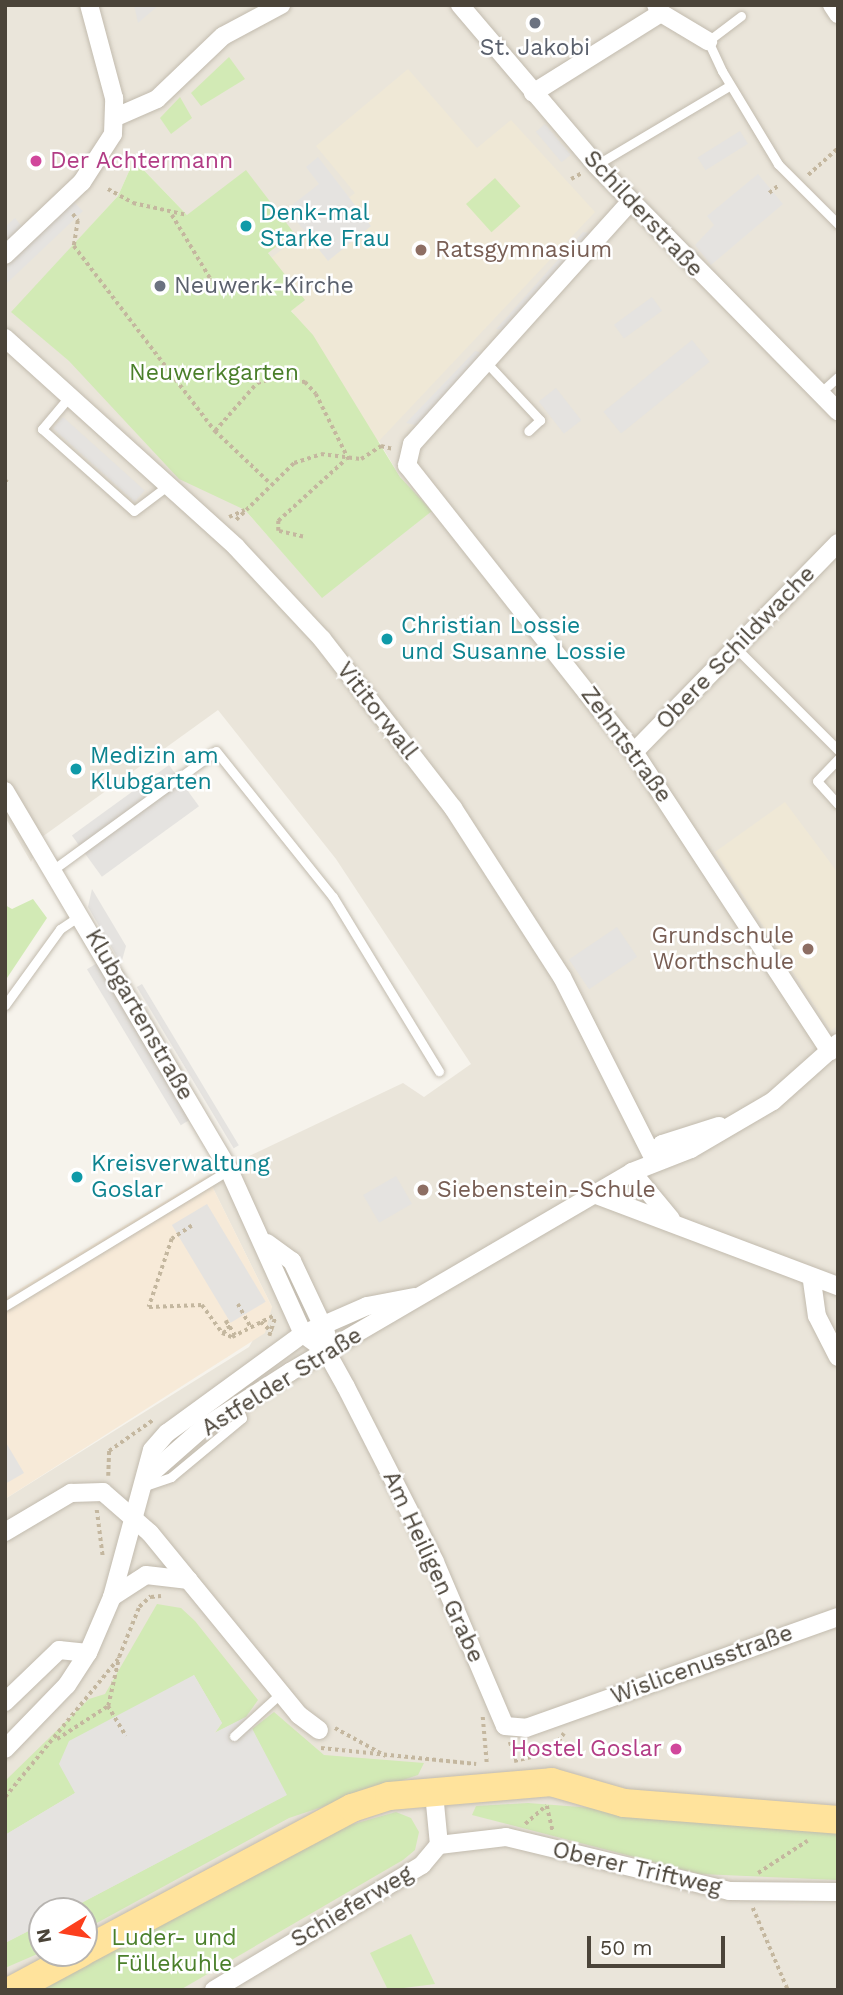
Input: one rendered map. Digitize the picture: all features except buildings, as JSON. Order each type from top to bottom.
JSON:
[{"type":"main road","points":[[514,1775],[549,1799],[587,1796],[827,1828]]},
{"type":"main road","points":[[98,1944],[339,1817],[514,1775],[551,1782],[587,1796]]},
{"type":"main road","points":[[12,1990],[54,1967]]},
{"type":"street","points":[[5,255],[96,164],[116,117],[89,5]]},
{"type":"street","points":[[116,117],[157,99],[223,36],[281,5]]},
{"type":"street","name":"Schilderstraße","points":[[460,5],[596,165],[838,411]]},
{"type":"street","points":[[832,5],[838,14]]},
{"type":"street","points":[[533,93],[659,9],[708,41]]},
{"type":"street","points":[[409,453],[484,360],[631,201]]},
{"type":"street","name":"Vititorwall","points":[[5,338],[164,488],[236,547],[322,639],[453,808],[562,977],[654,1159]]},
{"type":"street","name":"Zehntstraße","points":[[409,453],[407,465],[419,483],[634,752],[834,1047]]},
{"type":"street","name":"Obere Schildwache","points":[[634,752],[738,650],[838,543]]},
{"type":"street","name":"Klubgartenstraße","points":[[5,791],[82,914],[229,1170],[267,1242],[271,1270],[303,1334]]},
{"type":"street","name":"Astfelder Straße","points":[[145,1482],[326,1351],[654,1159],[670,1140],[730,1124],[798,1083],[834,1047]]},
{"type":"street","points":[[632,1171],[671,1219]]},
{"type":"street","points":[[594,1194],[671,1219],[812,1281],[838,1286]]},
{"type":"street","name":"Klubgartenstraße","points":[[267,1242],[292,1261],[326,1322]]},
{"type":"street","points":[[812,1281],[817,1316],[838,1357]]},
{"type":"street","name":"Astfelder Straße","points":[[5,1749],[67,1685],[88,1653],[112,1597],[131,1513],[145,1482],[152,1450],[182,1418],[303,1334],[326,1322],[422,1295]]},
{"type":"street","name":"Am Heiligen Grabe","points":[[326,1322],[326,1351]]},
{"type":"street","name":"Am Heiligen Grabe","points":[[303,1334],[326,1351],[452,1599],[495,1713]]},
{"type":"street","points":[[5,1532],[54,1500],[89,1488],[131,1513],[281,1693],[319,1730]]},
{"type":"street","points":[[112,1597],[146,1575],[189,1580]]},
{"type":"street","name":"Wislicenusstraße","points":[[495,1713],[516,1729],[566,1714],[838,1617]]},
{"type":"street","points":[[5,1702],[59,1650],[88,1653]]},
{"type":"street","points":[[434,1793],[439,1845]]},
{"type":"street","name":"Oberer Triftweg","points":[[439,1845],[506,1837],[738,1891],[838,1892]]},
{"type":"street","name":"Schieferweg","points":[[214,1990],[422,1865],[439,1845]]},
{"type":"lane","points":[[741,16],[708,41],[729,86],[797,185],[838,224]]},
{"type":"lane","points":[[596,165],[729,86]]},
{"type":"lane","points":[[484,360],[540,420],[528,431]]},
{"type":"lane","points":[[819,394],[838,377]]},
{"type":"lane","points":[[69,397],[42,429],[134,511],[164,488]]},
{"type":"lane","points":[[738,650],[838,750]]},
{"type":"lane","points":[[54,869],[216,751],[333,897],[439,1071]]},
{"type":"lane","points":[[838,759],[817,781],[838,804]]},
{"type":"lane","points":[[5,1005],[60,929],[82,914]]},
{"type":"lane","points":[[5,1306],[229,1170]]},
{"type":"lane","points":[[233,1736],[281,1693]]},
{"type":"path","points":[[797,185],[838,148]]},
{"type":"path","points":[[108,190],[172,215],[187,215]]},
{"type":"path","points":[[62,200],[78,221],[74,246],[215,431],[269,486]]},
{"type":"path","points":[[172,215],[210,278],[208,290],[196,291]]},
{"type":"path","points":[[215,431],[257,383],[282,376],[305,382],[316,394],[347,460]]},
{"type":"path","points":[[303,537],[278,531],[278,521],[347,460],[381,446],[409,453]]},
{"type":"path","points":[[236,520],[294,463],[321,454],[347,460]]},
{"type":"path","points":[[192,1226],[172,1240],[149,1307],[202,1305],[222,1333],[234,1335],[275,1315]]},
{"type":"path","points":[[238,1304],[251,1327]]},
{"type":"path","points":[[222,1333],[229,1329],[226,1321],[234,1335]]},
{"type":"path","points":[[261,1322],[272,1332]]},
{"type":"path","points":[[103,1564],[104,1539]]},
{"type":"path","points":[[5,1797],[57,1740],[119,1657],[108,1706],[126,1736]]},
{"type":"path","points":[[57,1740],[108,1706]]},
{"type":"path","points":[[487,1765],[480,1718],[495,1713]]},
{"type":"path","points":[[319,1730],[337,1728],[388,1757],[494,1765]]},
{"type":"path","points":[[514,1775],[550,1753]]},
{"type":"path","points":[[506,1837],[540,1814],[549,1799]]},
{"type":"path","points":[[788,1990],[738,1891],[827,1828]]},
{"type":"shaded area","points":[[5,5],[838,5],[838,1990],[5,1990],[5,1499],[249,1347],[272,1307],[207,1176],[403,1083],[424,1097],[471,1064],[336,859],[218,710],[42,837],[31,862],[5,817]],"holes":[[[134,160],[187,215],[268,253],[400,477],[431,511],[322,597],[245,510],[12,312],[118,196]]]},
{"type":"shaded area","points":[[134,5],[159,5],[138,23]]},
{"type":"shaded area","name":"Ratsgymnasium","points":[[408,69],[477,148],[511,120],[595,212],[378,442],[291,310],[304,301],[271,258],[355,193],[316,146]]},
{"type":"shaded area","points":[[545,124],[571,155],[562,162],[536,132]]},
{"type":"shaded area","points":[[740,131],[748,144],[706,170],[698,157]]},
{"type":"shaded area","points":[[318,157],[371,226],[328,261],[287,209],[319,184],[306,167]]},
{"type":"shaded area","points":[[758,174],[783,204],[711,265],[695,245],[714,225],[707,216]]},
{"type":"shaded area","points":[[74,202],[83,211],[5,285],[5,267]]},
{"type":"shaded area","points":[[15,218],[24,229],[5,246],[5,227]]},
{"type":"shaded area","points":[[583,232],[597,234],[507,331],[496,329]]},
{"type":"shaded area","points":[[652,297],[662,311],[624,338],[614,325]]},
{"type":"shaded area","points":[[692,340],[710,362],[621,434],[603,412]]},
{"type":"shaded area","points":[[475,351],[486,354],[420,426],[406,423]]},
{"type":"shaded area","points":[[556,388],[581,420],[564,434],[539,402]]},
{"type":"shaded area","points":[[63,417],[145,491],[135,502],[53,428]]},
{"type":"shaded area","points":[[169,765],[199,806],[102,877],[72,836]]},
{"type":"shaded area","name":"Grundschule Worthschule","points":[[785,802],[838,873],[838,1025],[831,1031],[715,852]]},
{"type":"shaded area","points":[[92,889],[126,946],[121,964],[88,907]]},
{"type":"shaded area","points":[[617,927],[637,957],[589,989],[569,959]]},
{"type":"shaded area","points":[[99,962],[193,1118],[181,1125],[87,969]]},
{"type":"shaded area","points":[[142,984],[239,1145],[234,1148],[137,987]]},
{"type":"shaded area","points":[[207,1176],[272,1307],[265,1333],[5,1499],[5,1298]]},
{"type":"shaded area","points":[[396,1176],[412,1204],[379,1223],[363,1195]]},
{"type":"shaded area","points":[[207,1204],[266,1302],[231,1323],[172,1225]]},
{"type":"shaded area","points":[[5,1441],[24,1473],[5,1484]]},
{"type":"shaded area","points":[[194,1675],[222,1723],[214,1733],[246,1717],[287,1795],[93,1897],[28,1897],[28,1931],[5,1943],[5,1835],[75,1793],[59,1764],[69,1741]]},
{"type":"green space","points":[[229,57],[245,79],[201,106],[191,93]]},
{"type":"green space","points":[[180,97],[192,118],[171,134],[160,118]]},
{"type":"green space","name":"Neuwerkgarten","points":[[134,160],[187,215],[246,170],[294,233],[268,253],[305,300],[291,311],[313,335],[400,477],[432,511],[322,598],[245,510],[179,479],[69,361],[11,312],[118,196]]},
{"type":"green space","points":[[495,178],[520,206],[491,232],[466,204]]},
{"type":"green space","points":[[33,899],[47,918],[5,981],[5,905],[12,909]]},
{"type":"green space","points":[[157,1604],[181,1608],[195,1621],[258,1700],[246,1717],[215,1733],[222,1723],[194,1675],[75,1793],[5,1835],[5,1781],[89,1699],[105,1694]]},
{"type":"green space","points":[[274,1712],[324,1755],[424,1763],[418,1775],[289,1818],[98,1922],[98,1897],[93,1897],[286,1795],[252,1729]]},
{"type":"green space","points":[[528,1803],[838,1827],[838,1880],[700,1874],[472,1815],[476,1806]]},
{"type":"green space","name":"Luder- und Füllekuhle","points":[[396,1812],[411,1818],[419,1832],[415,1850],[403,1860],[180,1990],[30,1990],[74,1967],[98,1967],[98,1954],[336,1829]]},
{"type":"green space","points":[[28,1931],[28,1958],[5,1968],[5,1943]]},
{"type":"green space","points":[[411,1934],[435,1984],[388,1990],[370,1953]]},
{"type":"place","name":"St. Jakobi","points":[[535,23]]},
{"type":"place","name":"Der Achtermann","points":[[36,161]]},
{"type":"place","name":"Denk-mal Starke Frau","points":[[246,226]]},
{"type":"place","name":"Ratsgymnasium","points":[[421,250]]},
{"type":"place","name":"Neuwerk-Kirche","points":[[160,286]]},
{"type":"place","name":"Christian Lossie und Susanne Lossie","points":[[387,639]]},
{"type":"place","name":"Medizin am Klubgarten","points":[[76,769]]},
{"type":"place","name":"Grundschule Worthschule","points":[[808,949]]},
{"type":"place","name":"Kreisverwaltung Goslar","points":[[77,1177]]},
{"type":"place","name":"Siebenstein-Schule","points":[[423,1190]]},
{"type":"place","name":"Hostel Goslar","points":[[676,1749]]}]
